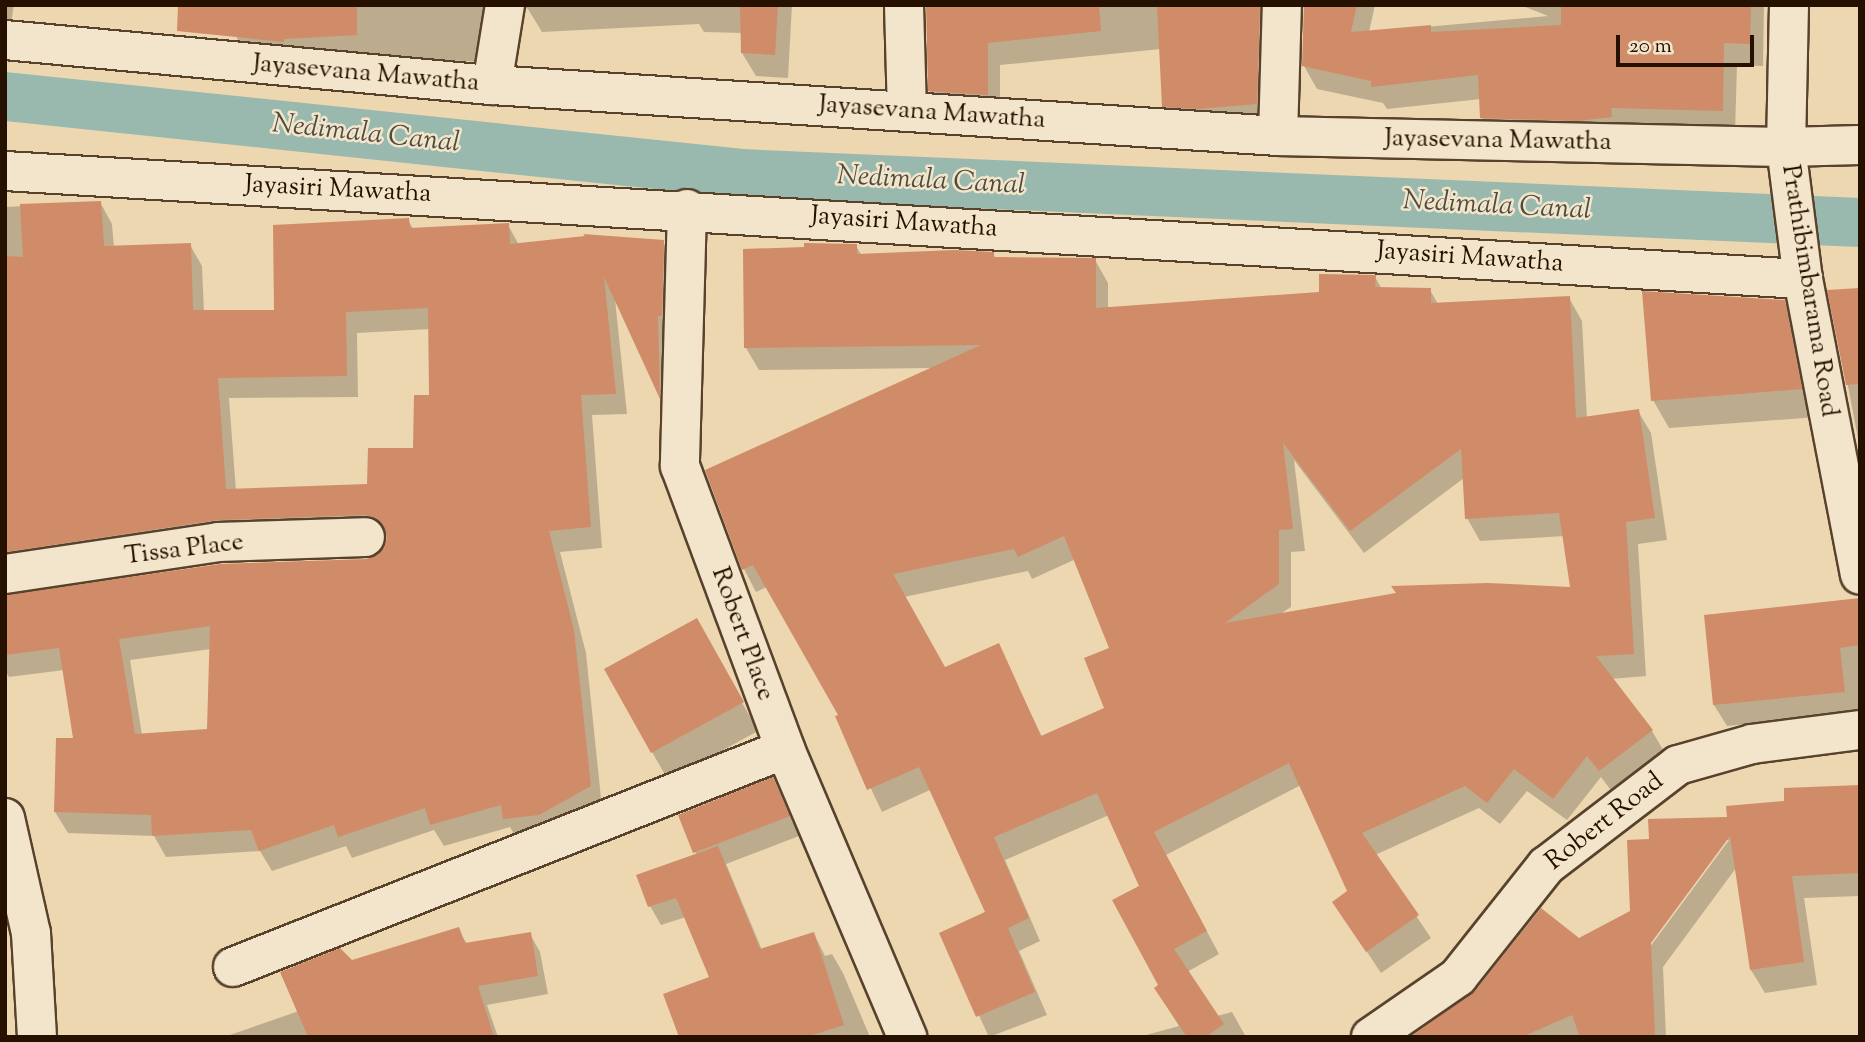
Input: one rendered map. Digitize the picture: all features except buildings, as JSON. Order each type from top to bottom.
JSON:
[{"type":"street","points":[[492,85],[505,5]]},
{"type":"street","points":[[904,5],[906,111]]},
{"type":"street","points":[[1278,136],[1282,5]]},
{"type":"street","name":"Prathibimbarama Road","points":[[1788,5],[1788,162],[1802,266],[1860,575]]},
{"type":"street","name":"Jayasevana Mawatha","points":[[5,40],[492,85],[1278,136],[1788,162],[1860,145]]},
{"type":"street","name":"Jayasiri Mawatha","points":[[5,171],[1802,266]]},
{"type":"street","name":"Robert Place","points":[[687,209],[680,466],[785,749],[907,1037]]},
{"type":"street","name":"Tissa Place","points":[[5,574],[218,542],[365,537]]},
{"type":"street","name":"Robert Road","points":[[1371,1037],[1458,978],[1546,866],[1678,765],[1752,744],[1860,730]]},
{"type":"street","points":[[233,967],[785,749]]},
{"type":"street","points":[[5,818],[31,933],[37,1037]]},
{"type":"waterway","name":"Nedimala Canal","points":[[5,96],[741,173],[1860,222]]}]
